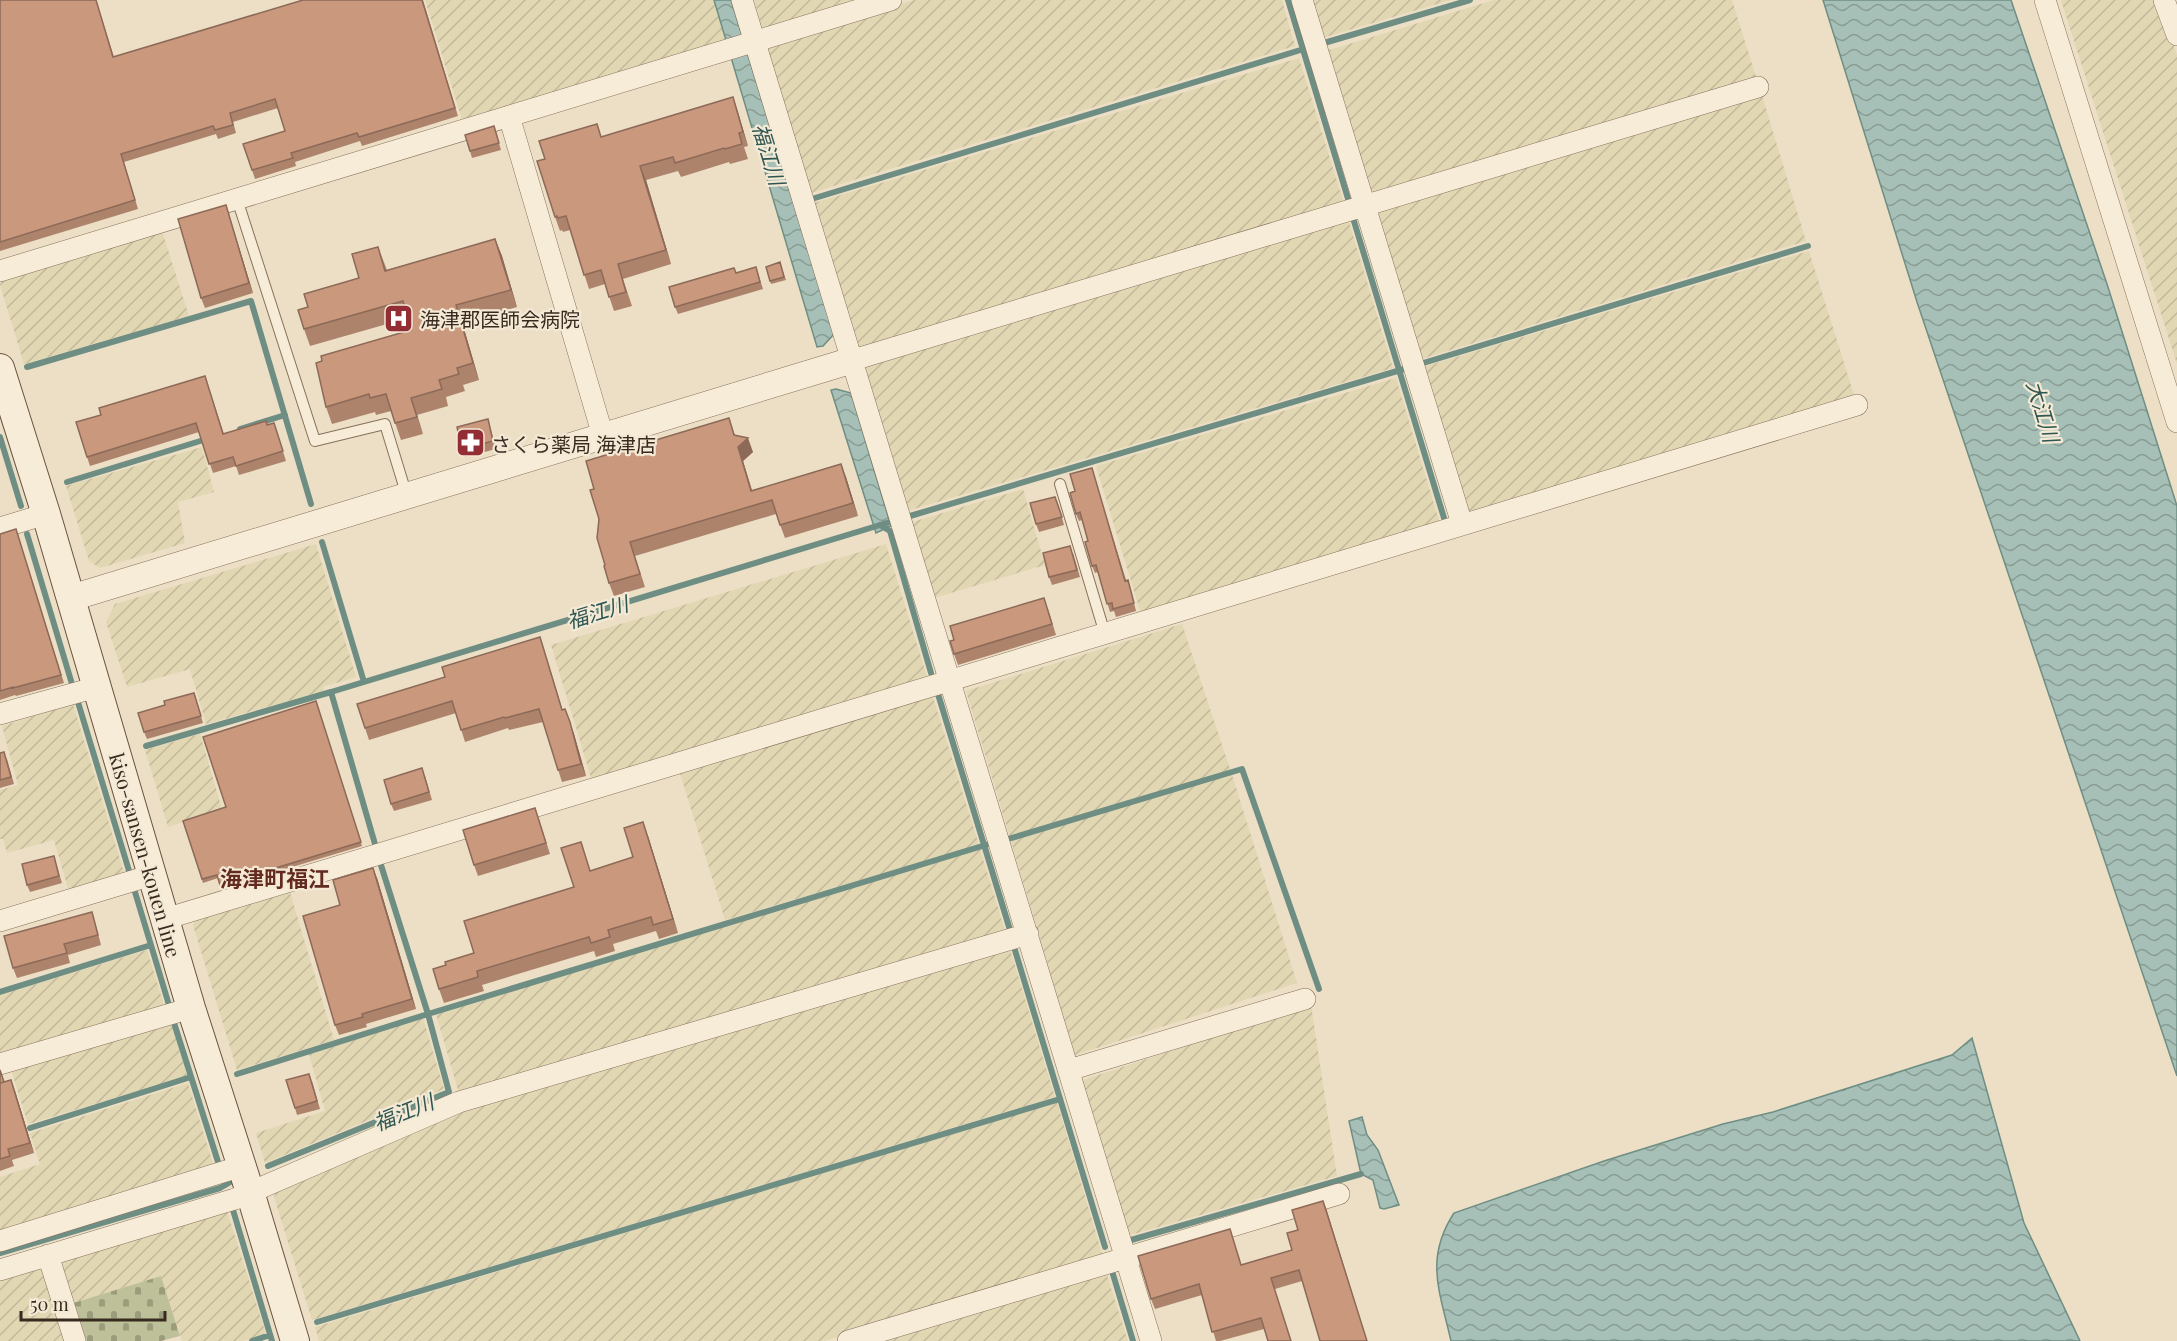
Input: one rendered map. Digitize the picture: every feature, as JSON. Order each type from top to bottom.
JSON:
[{"type":"main road","name":"kiso-sansen-kouen line","points":[[0,369],[46,514],[191,1008],[295,1341]]},
{"type":"street","points":[[742,0],[752,42],[853,360],[1151,1341]]},
{"type":"street","points":[[0,271],[891,0]]},
{"type":"street","points":[[1302,0],[1462,524]]},
{"type":"street","points":[[2045,0],[2177,422]]},
{"type":"street","points":[[2164,0],[2177,35]]},
{"type":"street","points":[[71,598],[1758,87]]},
{"type":"street","points":[[509,116],[603,436]]},
{"type":"street","points":[[165,919],[1857,405]]},
{"type":"street","points":[[0,528],[46,514]]},
{"type":"street","points":[[0,714],[97,687]]},
{"type":"street","points":[[0,921],[152,875]]},
{"type":"street","points":[[0,1241],[246,1179],[459,1102],[1028,934]]},
{"type":"street","points":[[1069,1070],[1305,999]]},
{"type":"street","points":[[0,1064],[191,1008]]},
{"type":"street","points":[[0,1270],[235,1199],[246,1179]]},
{"type":"street","points":[[848,1341],[1340,1194]]},
{"type":"street","points":[[48,1255],[75,1341]]},
{"type":"lane","points":[[237,199],[315,441],[385,424],[407,497]]},
{"type":"lane","points":[[1060,484],[1105,634]]},
{"type":"shaded area","points":[[425,0],[714,0],[727,43],[463,123]]},
{"type":"shaded area","points":[[754,0],[873,0],[768,32],[762,28]]},
{"type":"shaded area","points":[[914,0],[1282,0],[1295,46],[811,193],[765,46]]},
{"type":"shaded area","points":[[1311,0],[1451,0],[1322,38]]},
{"type":"shaded area","points":[[1494,0],[1732,0],[1758,83],[1369,196],[1326,51]]},
{"type":"shaded area","points":[[2061,0],[2157,0],[2177,55],[2177,364]]},
{"type":"shaded area","points":[[1299,58],[1344,204],[861,352],[814,203]]},
{"type":"shaded area","points":[[1761,92],[1806,241],[1418,360],[1377,209]]},
{"type":"shaded area","points":[[1348,219],[1393,368],[907,511],[863,366]]},
{"type":"shaded area","points":[[161,228],[189,316],[24,364],[0,285],[4,275]]},
{"type":"shaded area","points":[[1809,251],[1855,398],[1465,514],[1420,368]]},
{"type":"shaded area","points":[[1396,378],[1440,524],[1141,614],[1096,466]]},
{"type":"shaded area","points":[[202,447],[214,492],[178,502],[185,543],[100,568],[89,561],[66,486]]},
{"type":"shaded area","points":[[1023,489],[1045,565],[934,598],[912,522]]},
{"type":"shaded area","points":[[316,544],[356,677],[323,687],[324,691],[206,724],[190,669],[127,687],[106,622],[115,604]]},
{"type":"shaded area","points":[[886,544],[928,680],[592,781],[551,645]]},
{"type":"shaded area","points":[[1182,624],[1297,983],[1075,1055],[966,691]]},
{"type":"shaded area","points":[[932,694],[979,845],[725,920],[679,770]]},
{"type":"shaded area","points":[[73,704],[125,876],[69,892],[54,840],[7,853],[3,839],[0,839],[0,790],[18,785],[2,726]]},
{"type":"shaded area","points":[[200,734],[222,809],[168,827],[145,750]]},
{"type":"shaded area","points":[[980,849],[1006,934],[460,1097],[436,1014]]},
{"type":"shaded area","points":[[289,889],[334,1040],[237,1070],[193,925],[197,917]]},
{"type":"shaded area","points":[[1009,946],[1055,1097],[312,1320],[274,1197],[277,1187],[462,1108]]},
{"type":"shaded area","points":[[147,950],[165,1008],[0,1057],[0,995]]},
{"type":"shaded area","points":[[1311,1005],[1337,1176],[1127,1236],[1080,1081]]},
{"type":"shaded area","points":[[423,1018],[444,1089],[265,1163],[256,1133],[325,1111],[309,1054]]},
{"type":"shaded area","points":[[171,1023],[187,1076],[28,1124],[11,1070]]},
{"type":"shaded area","points":[[188,1083],[215,1170],[0,1237],[0,1177],[40,1164],[30,1133]]},
{"type":"shaded area","points":[[1057,1102],[1103,1257],[824,1341],[319,1341],[315,1327]]},
{"type":"shaded area","points":[[227,1211],[266,1334],[243,1341],[182,1341],[161,1276],[70,1304],[59,1270],[62,1261]]},
{"type":"shaded area","points":[[40,1268],[49,1274],[69,1341],[0,1341],[0,1280]]},
{"type":"shaded area","points":[[1106,1272],[1128,1341],[871,1341]]},
{"type":"green space","points":[[161,1276],[180,1336],[161,1341],[81,1341],[70,1304]]},
{"type":"water","points":[[714,0],[731,0],[834,334],[823,346],[817,347]]},
{"type":"water","name":"大江川","points":[[1823,0],[2011,0],[2107,284],[2177,506],[2177,1076],[1917,302]]},
{"type":"water","points":[[831,390],[851,393],[891,526],[876,533]]},
{"type":"water","points":[[1972,1038],[2024,1223],[2080,1341],[1451,1341],[1439,1291],[1437,1261],[1439,1246],[1454,1213],[1604,1161],[1723,1124],[1773,1112],[1952,1055]]},
{"type":"water","points":[[1362,1117],[1367,1135],[1378,1150],[1399,1205],[1380,1208],[1373,1180],[1361,1174],[1349,1121]]},
{"type":"building","points":[[0,0],[96,0],[113,57],[303,0],[422,0],[455,108],[359,137],[357,133],[291,153],[293,158],[252,170],[243,144],[285,131],[275,99],[230,113],[233,125],[215,130],[213,126],[121,154],[135,200],[0,242]]},
{"type":"building","points":[[733,97],[743,132],[739,133],[742,144],[675,163],[673,157],[640,166],[666,250],[618,264],[626,292],[609,297],[601,270],[584,275],[566,216],[555,217],[537,161],[545,159],[539,141],[597,124],[601,137]]},
{"type":"building","points":[[494,126],[499,143],[470,151],[465,135]]},
{"type":"building","points":[[226,205],[249,283],[201,298],[178,219]]},
{"type":"building","points":[[495,239],[511,290],[456,305],[473,363],[457,368],[459,374],[439,380],[442,389],[411,398],[417,417],[395,423],[386,394],[370,398],[369,394],[326,407],[316,363],[322,361],[321,356],[411,330],[403,301],[304,329],[298,310],[308,307],[304,294],[359,278],[352,254],[378,247],[385,271]]},
{"type":"building","points":[[780,262],[784,277],[770,281],[766,267]]},
{"type":"building","points":[[756,267],[760,282],[675,307],[669,287],[734,268],[736,273]]},
{"type":"building","points":[[205,376],[223,434],[266,421],[267,425],[274,423],[283,451],[236,466],[233,457],[209,464],[196,423],[87,457],[76,422],[101,415],[99,408]]},
{"type":"building","points":[[729,418],[734,435],[748,438],[738,447],[751,491],[841,464],[853,503],[780,525],[772,500],[630,542],[640,574],[609,583],[597,538],[599,519],[590,490],[594,489],[586,461]]},
{"type":"building","points":[[488,419],[493,441],[462,449],[457,427]]},
{"type":"building","points":[[1092,468],[1125,581],[1128,580],[1134,603],[1113,609],[1112,603],[1107,604],[1096,565],[1092,566],[1080,512],[1076,514],[1070,493],[1075,491],[1070,474]]},
{"type":"building","points":[[1055,497],[1062,517],[1036,524],[1030,503]]},
{"type":"building","points":[[16,529],[61,675],[0,691],[0,534]]},
{"type":"building","points":[[1070,546],[1077,570],[1049,577],[1043,553]]},
{"type":"building","points":[[1044,598],[1052,624],[954,654],[950,641],[954,640],[950,626]]},
{"type":"building","points":[[540,637],[562,710],[565,709],[570,722],[581,764],[558,770],[539,709],[461,730],[452,701],[365,728],[357,704],[445,677],[442,667]]},
{"type":"building","points":[[194,693],[201,716],[144,732],[138,713],[165,705],[164,701]]},
{"type":"building","points":[[316,701],[361,842],[220,885],[217,875],[202,879],[183,821],[226,807],[203,737]]},
{"type":"building","points":[[4,752],[11,777],[0,780],[0,753]]},
{"type":"building","points":[[422,768],[429,792],[391,804],[384,780]]},
{"type":"building","points":[[535,808],[546,843],[474,865],[463,830]]},
{"type":"building","points":[[643,822],[673,919],[653,925],[651,917],[608,930],[610,937],[591,943],[589,937],[477,971],[478,977],[439,989],[433,969],[446,965],[445,962],[474,953],[464,921],[574,887],[561,848],[581,842],[590,871],[633,857],[624,828]]},
{"type":"building","points":[[54,856],[59,876],[27,885],[22,864]]},
{"type":"building","points":[[373,868],[412,999],[335,1025],[303,916],[340,905],[333,880]]},
{"type":"building","points":[[92,912],[98,935],[64,944],[67,953],[13,968],[4,936]]},
{"type":"building","points":[[0,1070],[4,1082],[0,1083]]},
{"type":"building","points":[[309,1074],[317,1101],[295,1108],[286,1080]]},
{"type":"building","points":[[11,1080],[30,1143],[8,1149],[10,1156],[0,1159],[0,1083]]},
{"type":"building","points":[[1323,1201],[1367,1341],[1320,1341],[1299,1270],[1271,1278],[1291,1341],[1268,1341],[1261,1318],[1212,1332],[1199,1284],[1151,1299],[1138,1256],[1230,1229],[1241,1265],[1292,1250],[1287,1233],[1298,1230],[1292,1210]]},
{"type":"waterway","points":[[1288,0],[1349,202]]},
{"type":"waterway","points":[[1324,43],[1470,0]]},
{"type":"waterway","points":[[815,198],[1307,48]]},
{"type":"waterway","points":[[1353,218],[1444,518]]},
{"type":"waterway","points":[[1420,364],[1808,246]]},
{"type":"waterway","points":[[27,367],[251,301],[311,504]]},
{"type":"waterway","points":[[910,516],[1404,369]]},
{"type":"waterway","points":[[240,429],[285,415]]},
{"type":"waterway","points":[[0,437],[21,506]]},
{"type":"waterway","points":[[67,482],[210,438]]},
{"type":"waterway","name":"福江川","points":[[375,844],[331,692],[890,522]]},
{"type":"waterway","points":[[880,525],[890,531],[931,673]]},
{"type":"waterway","points":[[27,534],[72,684]]},
{"type":"waterway","points":[[322,542],[364,682]]},
{"type":"waterway","points":[[146,746],[331,692]]},
{"type":"waterway","points":[[938,694],[1010,930]]},
{"type":"waterway","points":[[77,699],[130,874]]},
{"type":"waterway","points":[[1008,839],[1242,769],[1319,989]]},
{"type":"waterway","points":[[237,1074],[989,844]]},
{"type":"waterway","name":"福江川","points":[[268,1166],[449,1092],[428,1014],[380,862]]},
{"type":"waterway","points":[[135,892],[169,1005]]},
{"type":"waterway","points":[[0,992],[151,945]]},
{"type":"waterway","points":[[1014,947],[1105,1247]]},
{"type":"waterway","points":[[174,1023],[219,1165]]},
{"type":"waterway","points":[[30,1128],[191,1077]]},
{"type":"waterway","points":[[317,1322],[1060,1099]]},
{"type":"waterway","points":[[1131,1240],[1361,1174]]},
{"type":"waterway","name":"福江川","points":[[0,1253],[220,1188],[232,1181]]},
{"type":"waterway","points":[[233,1210],[272,1341]]},
{"type":"waterway","points":[[1112,1271],[1133,1341]]},
{"type":"waterway","points":[[252,1341],[270,1335]]},
{"type":"place","name":"海津郡医師会病院","points":[[399,318]]},
{"type":"place","name":"さくら薬局 海津店","points":[[470,443]]},
{"type":"district","name":"海津町福江","points":[[275,878]]}]
